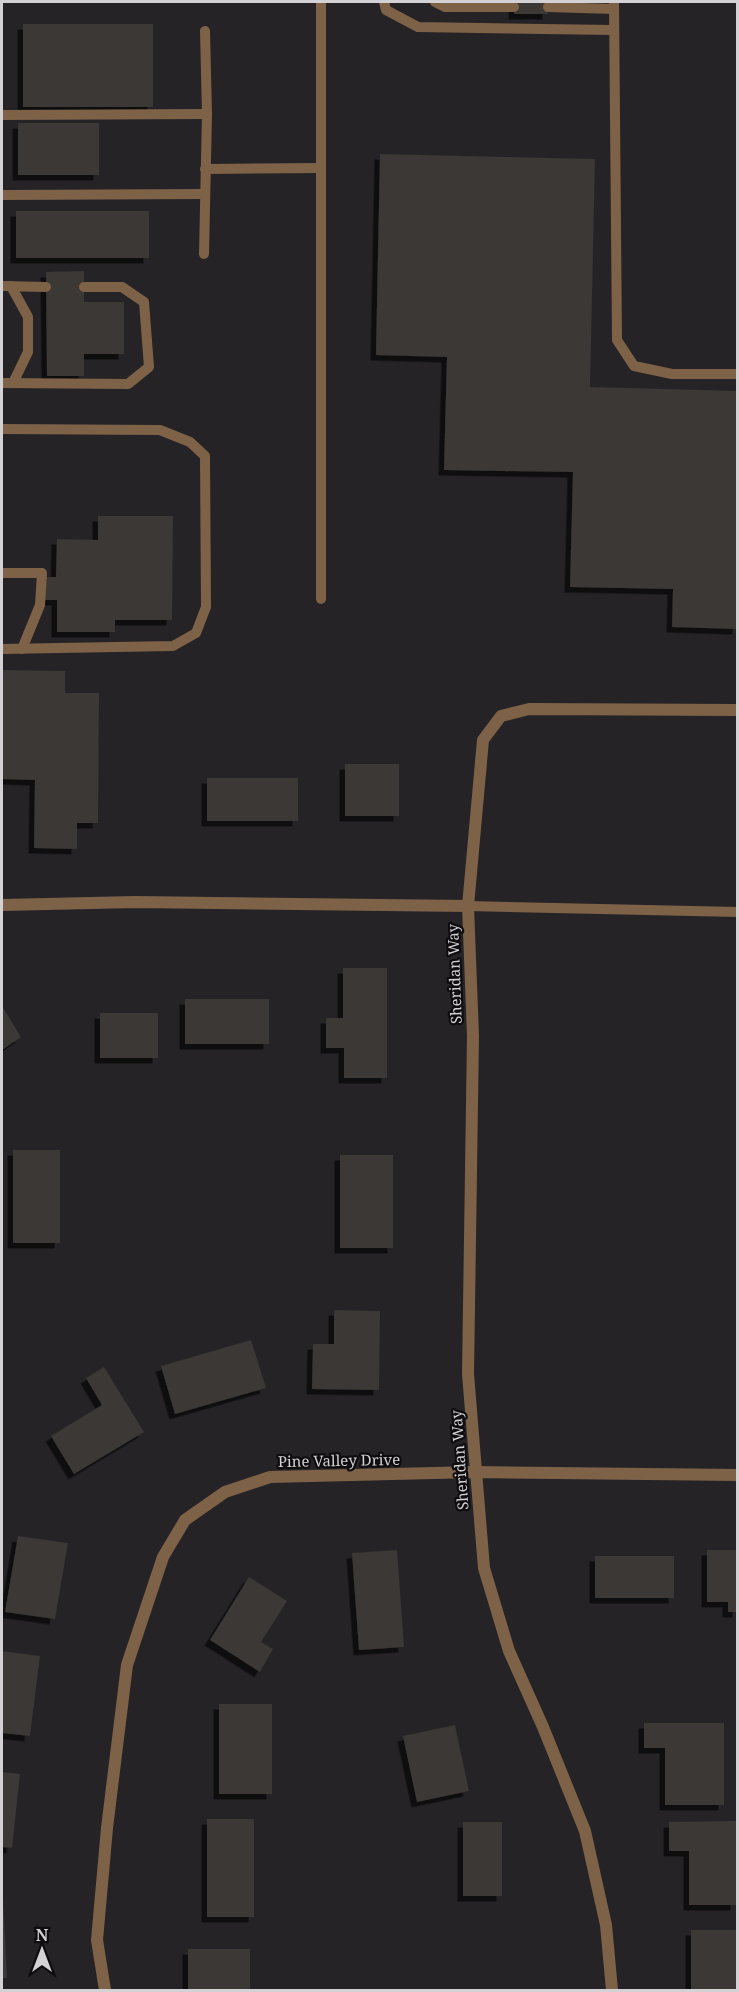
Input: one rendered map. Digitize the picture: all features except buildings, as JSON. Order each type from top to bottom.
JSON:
[{"type":"street","name":"Sheridan Way","points":[[612,1990],[606,1925],[585,1831],[509,1651],[484,1568],[468,1374],[473,1035],[468,906],[483,740],[501,716],[528,709],[738,711]]},
{"type":"street","name":"Sheridan Way","points":[[2,905],[135,902],[468,906]]},
{"type":"street","name":"Pine Valley Drive","points":[[105,1990],[97,1940],[107,1828],[127,1665],[162,1557],[185,1520],[225,1492],[270,1477],[475,1472],[738,1475]]},
{"type":"lane","points":[[321,2],[321,599]]},
{"type":"lane","points":[[384,2],[386,10],[418,27],[614,30]]},
{"type":"lane","points":[[435,2],[445,7],[514,7]]},
{"type":"lane","points":[[548,7],[614,5],[617,340],[634,366],[672,374],[738,374]]},
{"type":"lane","points":[[204,254],[207,114],[205,31]]},
{"type":"lane","points":[[2,115],[207,114]]},
{"type":"lane","points":[[206,169],[321,168]]},
{"type":"lane","points":[[2,195],[205,194]]},
{"type":"lane","points":[[6,286],[46,287]]},
{"type":"lane","points":[[6,286],[28,317],[28,352],[7,383]]},
{"type":"lane","points":[[7,383],[128,384],[149,367],[144,302],[122,287],[84,287]]},
{"type":"lane","points":[[2,429],[160,430],[190,442],[205,456],[206,608],[196,633],[173,646],[2,649]]},
{"type":"lane","points":[[2,573],[42,573],[40,606],[22,649]]},
{"type":"lane","points":[[468,906],[738,912]]}]
